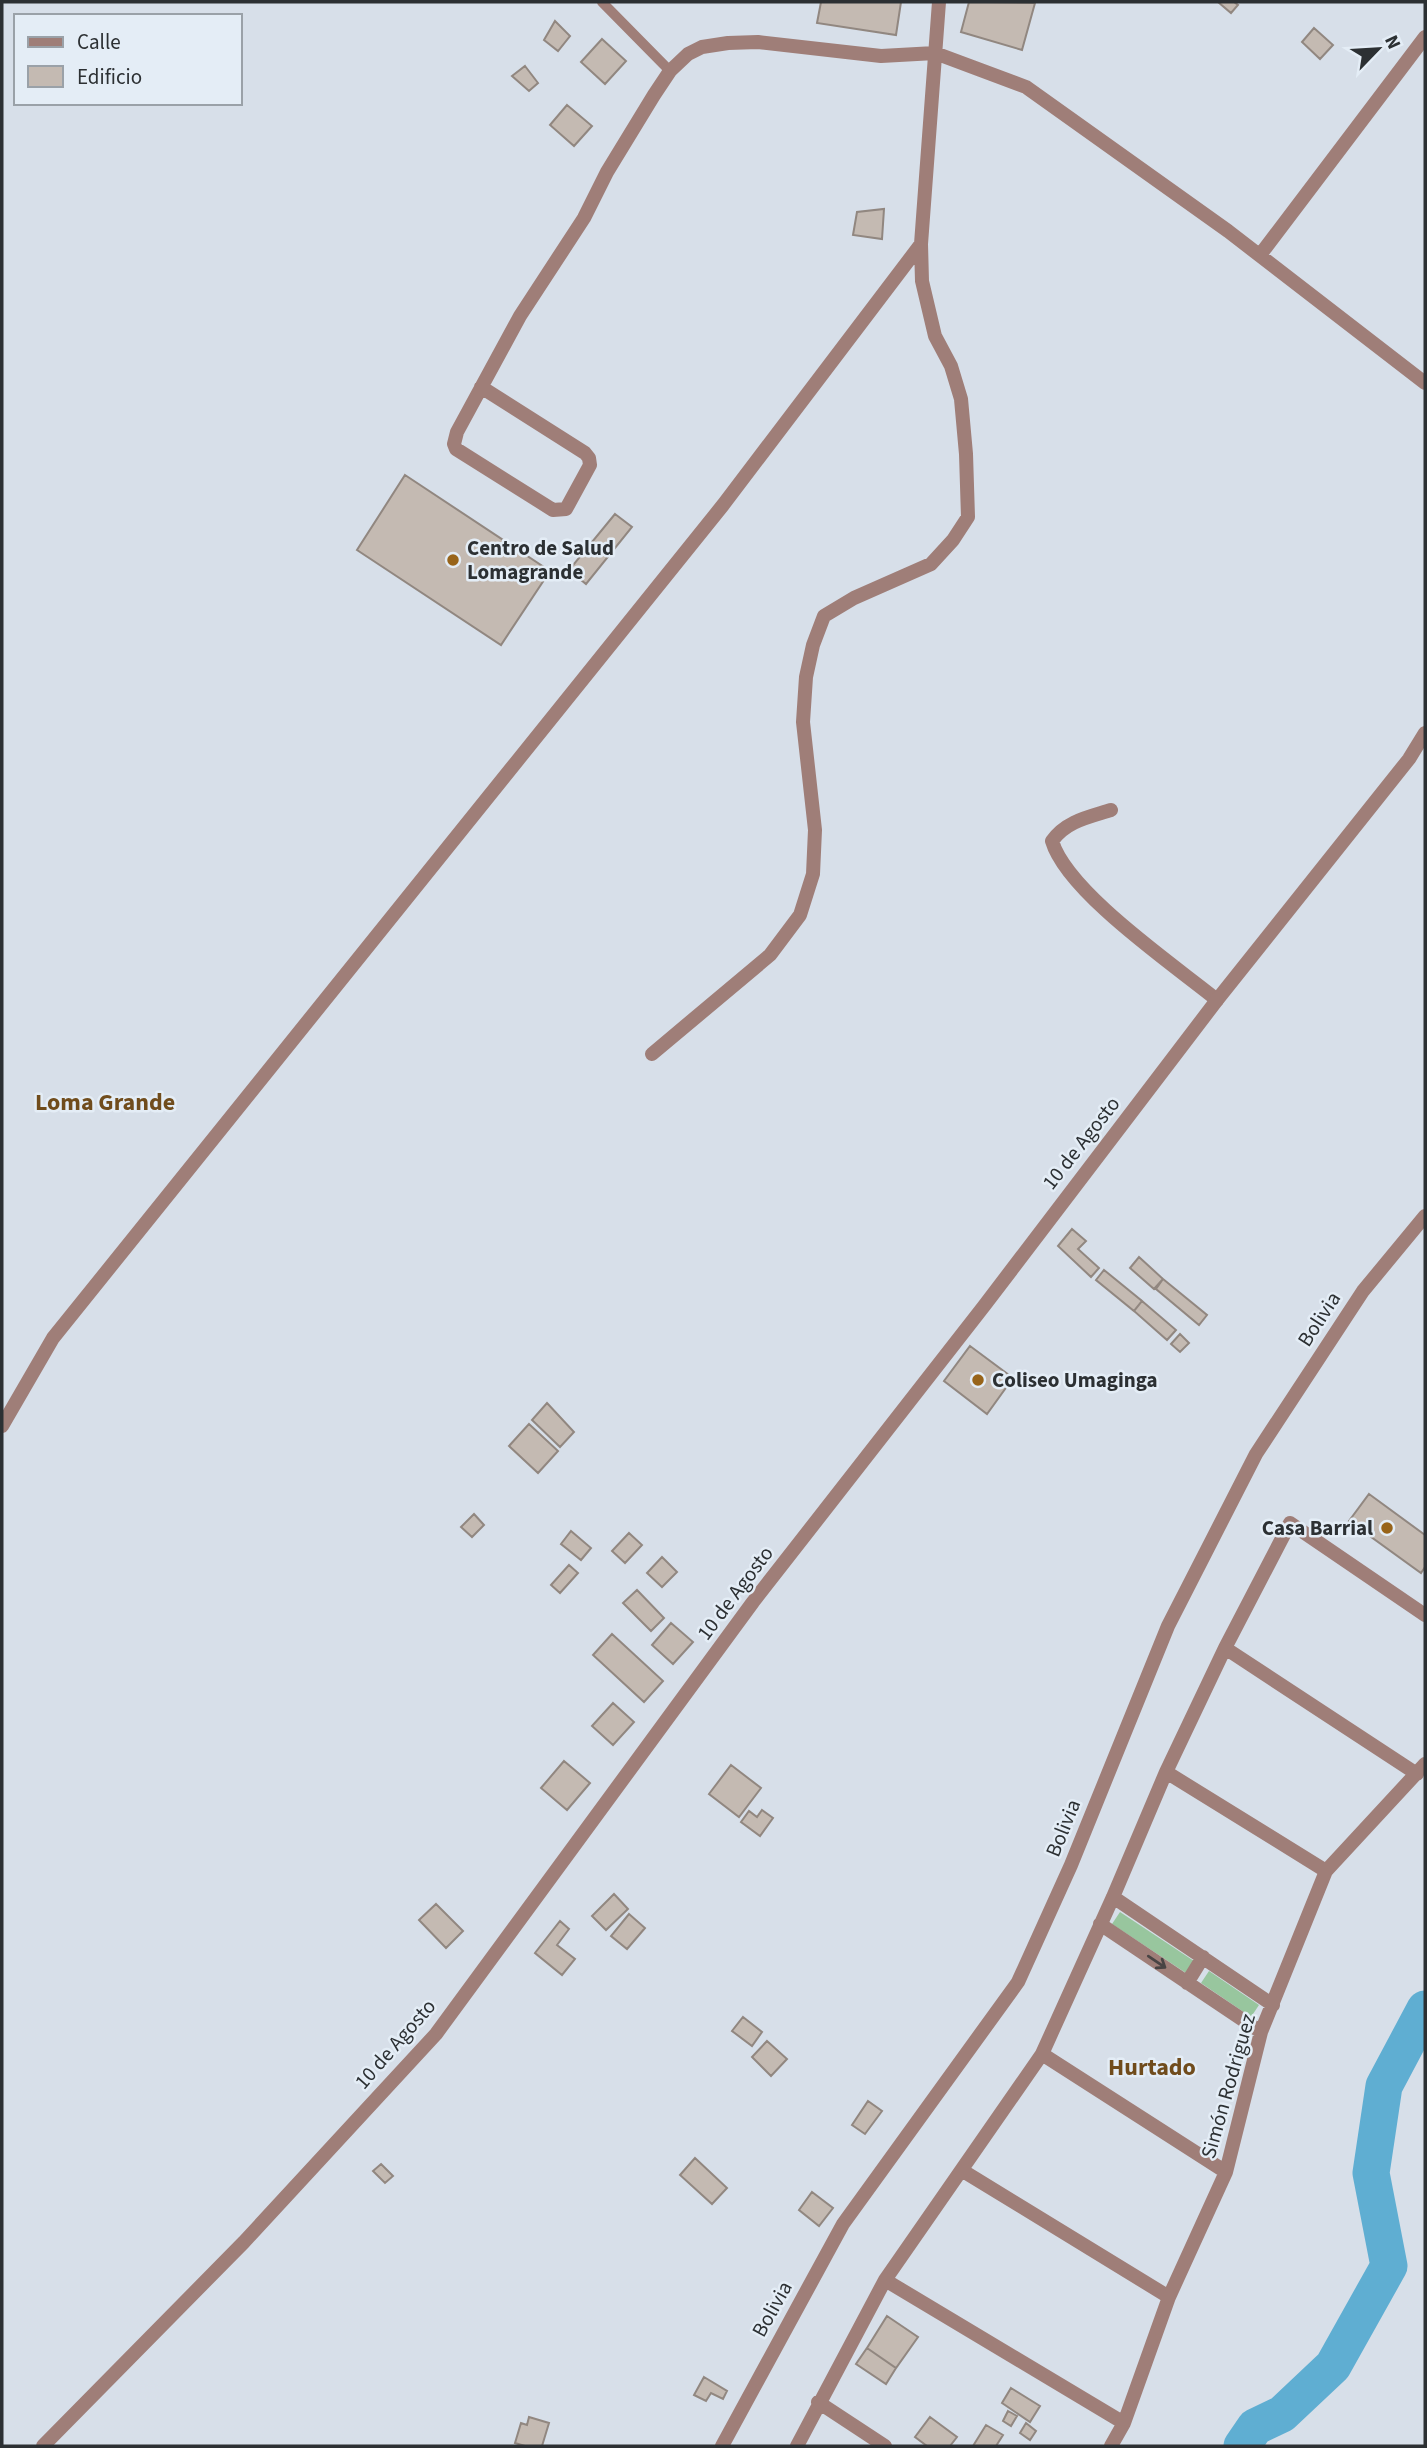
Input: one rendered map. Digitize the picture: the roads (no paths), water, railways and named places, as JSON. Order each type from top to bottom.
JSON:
[{"type":"street","points":[[652,1054],[770,956],[800,915],[813,874],[815,830],[803,722],[806,677],[813,645],[824,616],[854,597],[931,564],[953,540],[968,517],[961,399],[951,366],[935,335],[922,281],[921,244],[939,2]]},
{"type":"street","points":[[1260,256],[1425,37]]},
{"type":"street","points":[[481,387],[590,458],[590,465],[566,509],[553,510],[456,449],[454,443],[457,432],[481,387],[520,316],[584,218],[607,172],[670,71],[688,54],[702,47],[758,42],[881,56],[935,53],[1026,87],[1260,256],[1425,383]]},
{"type":"street","points":[[2,1426],[53,1338],[723,505],[921,244]]},
{"type":"street","name":"10 de Agosto","points":[[43,2446],[244,2242],[436,2034],[753,1602],[984,1306],[1217,1000],[1409,760],[1425,733]]},
{"type":"street","points":[[1111,810],[1070,824],[1058,832],[1052,841],[1059,858],[1102,907],[1217,1000]]},
{"type":"street","name":"Bolivia","points":[[722,2446],[843,2224],[1018,1982],[1071,1865],[1168,1626],[1256,1454],[1363,1291],[1425,1216]]},
{"type":"street","points":[[797,2446],[885,2280],[1042,2054],[1166,1772],[1225,1648],[1290,1523],[1425,1615]]},
{"type":"street","points":[[1225,1648],[1421,1769]]},
{"type":"street","name":"Simón Rodriguez","points":[[1111,2446],[1124,2423],[1169,2297],[1226,2172],[1261,2032],[1326,1871],[1421,1769]]},
{"type":"street","points":[[1166,1772],[1326,1871]]},
{"type":"street","points":[[1113,1896],[1273,2005]]},
{"type":"street","points":[[1100,1924],[1261,2032]]},
{"type":"street","points":[[1187,1983],[1203,1957]]},
{"type":"street","points":[[1042,2054],[1226,2172]]},
{"type":"street","points":[[962,2171],[1169,2297]]},
{"type":"street","points":[[885,2280],[1124,2423]]},
{"type":"street","points":[[818,2402],[885,2446]]},
{"type":"lane","points":[[602,2],[670,71]]},
{"type":"waterway","points":[[1242,2446],[1255,2427],[1282,2414],[1333,2366],[1389,2266],[1371,2173],[1384,2086],[1425,2009]]},
{"type":"place","name":"Centro de Salud Lomagrande","points":[[453,560]]},
{"type":"place","name":"Coliseo Umaginga","points":[[978,1380]]},
{"type":"place","name":"Casa Barrial","points":[[1387,1528]]},
{"type":"district","name":"Loma Grande","points":[[105,1102]]},
{"type":"district","name":"Hurtado","points":[[1152,2067]]}]
